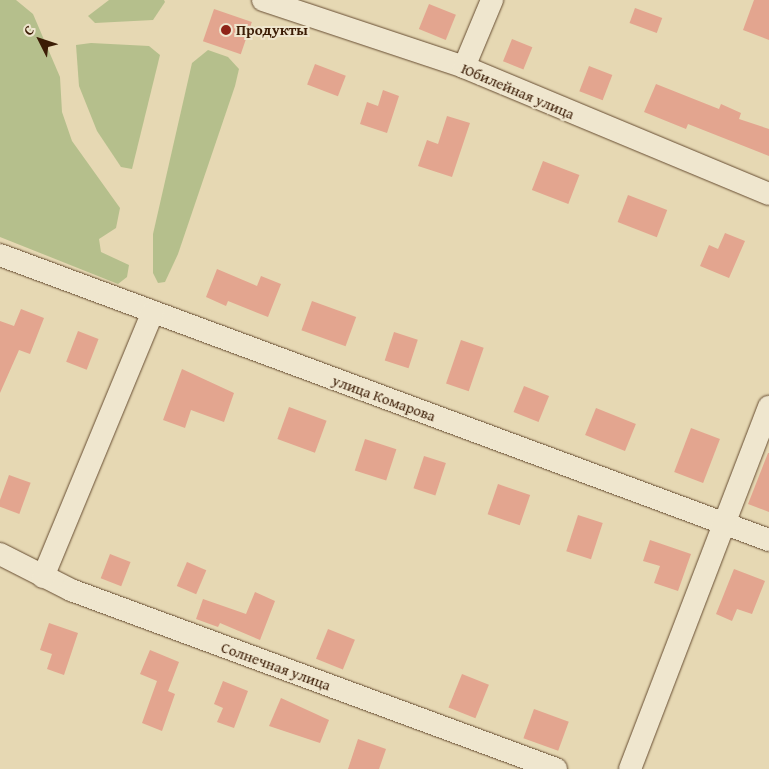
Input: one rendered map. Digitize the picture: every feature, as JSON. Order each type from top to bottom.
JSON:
[{"type":"street","name":"Юбилейная улица","points":[[263,0],[464,67],[769,194]]},
{"type":"street","points":[[464,67],[492,0]]},
{"type":"street","name":"улица Комарова","points":[[0,255],[769,540]]},
{"type":"street","points":[[43,576],[153,312]]},
{"type":"street","points":[[630,769],[769,407]]},
{"type":"street","name":"Солнечная улица","points":[[0,554],[43,576],[556,769]]},
{"type":"green space","points":[[0,0],[16,0],[33,14],[60,77],[62,112],[72,141],[120,208],[116,228],[99,239],[101,252],[129,265],[127,277],[118,284],[0,237]]},
{"type":"green space","points":[[109,0],[164,0],[165,2],[153,20],[95,23],[88,16]]},
{"type":"green space","points":[[91,43],[149,46],[160,55],[132,169],[121,167],[97,131],[79,86],[76,45]]},
{"type":"green space","points":[[208,50],[228,57],[239,69],[235,86],[178,254],[165,282],[158,283],[153,273],[153,234],[192,63]]},
{"type":"building","points":[[754,0],[769,0],[769,40],[743,30]]},
{"type":"building","points":[[429,4],[456,15],[446,40],[419,29]]},
{"type":"building","points":[[635,8],[662,18],[657,33],[630,23]]},
{"type":"building","points":[[214,9],[252,22],[241,54],[203,41]]},
{"type":"building","points":[[512,39],[532,47],[523,69],[503,61]]},
{"type":"building","points":[[315,64],[346,76],[338,96],[307,85]]},
{"type":"building","points":[[589,66],[612,75],[603,100],[579,91]]},
{"type":"building","points":[[656,84],[719,109],[721,104],[741,113],[739,119],[769,129],[769,156],[688,124],[686,129],[644,112]]},
{"type":"building","points":[[383,90],[399,96],[387,133],[360,124],[367,102],[378,106]]},
{"type":"building","points":[[447,116],[470,123],[452,177],[418,166],[427,140],[438,144]]},
{"type":"building","points":[[543,161],[579,175],[568,204],[532,190]]},
{"type":"building","points":[[628,195],[667,210],[657,237],[618,222]]},
{"type":"building","points":[[725,233],[745,241],[729,278],[700,266],[709,245],[718,249]]},
{"type":"building","points":[[217,269],[257,286],[261,276],[281,284],[268,317],[228,301],[226,306],[206,297]]},
{"type":"building","points":[[312,301],[356,317],[346,346],[301,330]]},
{"type":"building","points":[[21,309],[44,318],[30,354],[19,350],[0,393],[0,321],[14,326]]},
{"type":"building","points":[[78,331],[99,339],[87,370],[66,362]]},
{"type":"building","points":[[394,332],[418,340],[409,368],[385,361]]},
{"type":"building","points":[[461,340],[484,348],[469,391],[446,383]]},
{"type":"building","points":[[182,369],[234,393],[224,422],[191,410],[185,428],[163,420]]},
{"type":"building","points":[[524,386],[549,396],[539,422],[514,412]]},
{"type":"building","points":[[289,407],[327,421],[315,453],[277,439]]},
{"type":"building","points":[[596,408],[636,424],[625,451],[585,435]]},
{"type":"building","points":[[691,428],[720,439],[703,483],[674,472]]},
{"type":"building","points":[[365,439],[396,449],[386,481],[355,470]]},
{"type":"building","points":[[769,453],[769,512],[748,504]]},
{"type":"building","points":[[424,456],[446,463],[435,495],[413,488]]},
{"type":"building","points":[[9,475],[31,483],[19,514],[0,507],[0,500]]},
{"type":"building","points":[[498,484],[530,495],[520,525],[488,514]]},
{"type":"building","points":[[578,515],[603,523],[591,559],[566,551]]},
{"type":"building","points":[[650,540],[691,554],[678,591],[654,583],[660,566],[643,561]]},
{"type":"building","points":[[110,554],[131,562],[121,586],[101,578]]},
{"type":"building","points":[[187,562],[206,570],[196,594],[177,586]]},
{"type":"building","points":[[734,569],[765,581],[752,614],[737,609],[732,621],[716,614]]},
{"type":"building","points":[[255,592],[275,601],[260,640],[220,623],[218,627],[196,619],[203,599],[246,614]]},
{"type":"building","points":[[49,623],[78,633],[64,675],[47,669],[52,654],[40,650]]},
{"type":"building","points":[[328,629],[355,640],[343,670],[316,659]]},
{"type":"building","points":[[150,650],[179,662],[168,691],[175,694],[162,731],[142,723],[157,681],[140,674]]},
{"type":"building","points":[[462,674],[489,685],[475,718],[449,707]]},
{"type":"building","points":[[223,681],[248,691],[234,728],[217,722],[223,708],[214,704]]},
{"type":"building","points":[[281,698],[329,720],[320,743],[269,726]]},
{"type":"building","points":[[534,709],[569,722],[558,751],[523,738]]},
{"type":"building","points":[[358,739],[386,749],[379,769],[348,769]]},
{"type":"place","name":"Продукты","points":[[226,30]]}]
